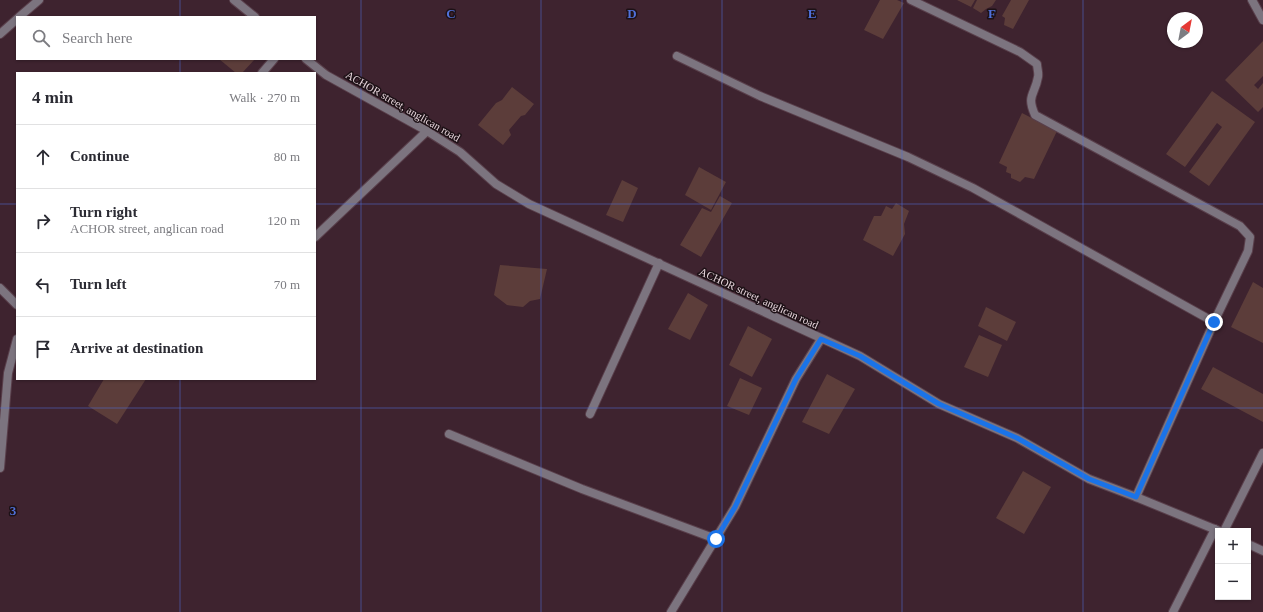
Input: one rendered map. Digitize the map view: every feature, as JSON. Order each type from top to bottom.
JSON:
[{"type":"street","points":[[20,16],[39,0]]},
{"type":"street","points":[[234,0],[254,16]]},
{"type":"street","points":[[910,0],[1020,52],[1037,64],[1039,76],[1030,104],[1034,115],[1240,226],[1250,237],[1248,251],[1214,322],[1136,497]]},
{"type":"street","points":[[1252,0],[1263,20]]},
{"type":"street","points":[[0,34],[16,20]]},
{"type":"street","points":[[677,56],[760,96],[908,158],[972,188],[1214,322]]},
{"type":"street","points":[[263,72],[273,60]]},
{"type":"street","name":"ACHOR street, anglican road","points":[[307,60],[326,75],[427,131],[460,152],[496,184],[529,204],[860,356],[939,404],[1017,438],[1089,479],[1215,529]]},
{"type":"street","points":[[316,236],[427,131]]},
{"type":"street","points":[[590,414],[659,263]]},
{"type":"street","points":[[0,288],[16,304]]},
{"type":"street","points":[[671,612],[735,507],[796,379],[821,339]]},
{"type":"street","points":[[0,468],[8,373],[16,343]]},
{"type":"street","points":[[449,434],[582,489],[716,539]]},
{"type":"street","points":[[1226,528],[1263,453]]},
{"type":"street","points":[[1173,612],[1215,534]]},
{"type":"street","points":[[1251,545],[1263,551]]},
{"type":"building","points":[[880,0],[897,0],[904,3],[883,39],[864,30]]},
{"type":"building","points":[[957,0],[975,0],[971,7]]},
{"type":"building","points":[[977,0],[996,0],[992,6],[981,13],[973,8]]},
{"type":"building","points":[[1011,0],[1029,0],[1013,29],[1004,25],[1005,18],[1002,16]]},
{"type":"building","points":[[1263,41],[1263,76],[1254,85],[1258,89],[1263,83],[1263,107],[1258,112],[1225,80]]},
{"type":"building","points":[[220,60],[254,60],[243,72],[235,72]]},
{"type":"building","points":[[512,87],[534,104],[509,130],[511,135],[503,145],[478,125],[496,103],[502,100]]},
{"type":"building","points":[[1212,91],[1255,122],[1209,186],[1189,172],[1222,127],[1217,123],[1185,167],[1166,154]]},
{"type":"building","points":[[1022,113],[1057,131],[1034,179],[1025,177],[1020,182],[1011,178],[1011,174],[1006,172],[1007,167],[999,163]]},
{"type":"building","points":[[699,167],[726,182],[711,210],[685,195]]},
{"type":"building","points":[[622,180],[638,188],[623,222],[606,215]]},
{"type":"building","points":[[720,196],[732,203],[701,257],[680,245],[702,208],[711,212]]},
{"type":"building","points":[[896,203],[909,211],[904,224],[905,234],[893,256],[863,240],[874,216],[881,216],[886,206],[892,209]]},
{"type":"building","points":[[500,265],[547,269],[540,299],[530,301],[523,307],[507,305],[494,295]]},
{"type":"building","points":[[1253,282],[1263,288],[1263,343],[1231,327]]},
{"type":"building","points":[[688,293],[708,305],[690,340],[668,329]]},
{"type":"building","points":[[986,307],[1016,322],[1007,341],[978,326]]},
{"type":"building","points":[[748,326],[772,339],[752,377],[729,365]]},
{"type":"building","points":[[979,335],[1002,345],[988,377],[964,367]]},
{"type":"building","points":[[1213,367],[1263,394],[1263,422],[1201,389]]},
{"type":"building","points":[[827,374],[855,389],[829,434],[802,422]]},
{"type":"building","points":[[740,378],[762,388],[749,415],[727,406]]},
{"type":"building","points":[[103,380],[145,380],[117,424],[88,406]]},
{"type":"building","points":[[1023,471],[1051,487],[1024,534],[996,518]]},
{"type":"route","points":[[716,539],[735,507],[796,379],[821,339],[860,356],[939,404],[1017,438],[1089,479],[1136,497],[1214,322]]}]
